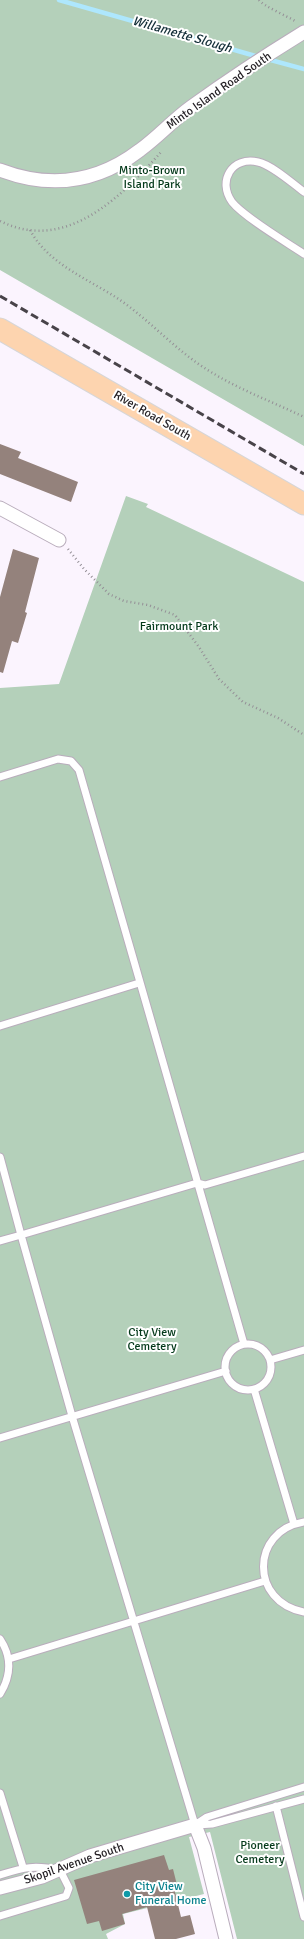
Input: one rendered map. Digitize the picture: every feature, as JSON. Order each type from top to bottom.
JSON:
[{"type":"main road","name":"River Road South","points":[[0,329],[304,504]]},
{"type":"street","name":"Minto Island Road South","points":[[0,170],[32,180],[58,181],[86,177],[106,170],[140,150],[175,120],[274,51],[301,27]]},
{"type":"street","points":[[1,512],[59,540]]},
{"type":"street","points":[[194,1826],[204,1848],[226,1939]]},
{"type":"street","name":"Skopil Avenue South","points":[[0,1888],[42,1877],[90,1856],[194,1826]]},
{"type":"lane","points":[[304,192],[265,164],[257,162],[249,162],[235,166],[229,171],[226,178],[226,189],[237,208],[304,254]]},
{"type":"lane","points":[[0,777],[58,759],[71,762],[79,770],[244,1344]]},
{"type":"lane","points":[[0,1026],[139,983]]},
{"type":"lane","points":[[0,1241],[197,1183],[205,1185],[304,1156]]},
{"type":"lane","points":[[0,1157],[72,1416],[194,1826]]},
{"type":"lane","points":[[244,1344],[260,1346],[266,1351],[270,1360],[271,1374],[267,1381],[254,1389],[239,1388],[233,1384],[226,1371],[225,1364],[231,1351],[244,1344]]},
{"type":"lane","points":[[270,1360],[304,1350]]},
{"type":"lane","points":[[0,1438],[226,1371]]},
{"type":"lane","points":[[254,1389],[294,1524]]},
{"type":"lane","points":[[304,1522],[294,1524],[282,1530],[272,1540],[265,1553],[263,1567],[265,1581],[271,1594],[281,1604],[294,1610],[304,1612]]},
{"type":"lane","points":[[9,1659],[265,1581]]},
{"type":"lane","points":[[0,1639],[5,1646],[9,1659],[9,1673],[5,1686],[0,1694]]},
{"type":"lane","points":[[194,1826],[206,1817],[304,1788]]},
{"type":"lane","points":[[0,1793],[23,1868]]},
{"type":"lane","points":[[194,1826],[212,1824],[304,1799]]},
{"type":"lane","points":[[276,1806],[304,1917]]},
{"type":"lane","points":[[0,1875],[23,1868],[37,1866],[60,1870],[69,1888],[66,1896],[0,1916]]},
{"type":"path","points":[[259,0],[265,6],[282,13],[301,27]]},
{"type":"path","points":[[30,230],[34,237],[60,263],[131,308],[173,345],[210,372],[238,387],[304,417]]},
{"type":"path","points":[[59,540],[109,594],[124,601],[148,605],[175,614],[199,647],[219,679],[243,702],[278,718],[304,735]]},
{"type":"green space","name":"Minto-Brown Island Park","points":[[0,0],[304,0],[304,446],[0,270]]},
{"type":"green space","name":"City View Cemetery","points":[[126,496],[148,504],[146,507],[304,582],[304,1939],[237,1939],[210,1832],[189,1837],[204,1894],[123,1914],[125,1924],[106,1934],[108,1939],[0,1939],[0,688],[59,684]]},
{"type":"building","points":[[0,444],[21,452],[18,458],[78,482],[71,502],[0,474]]},
{"type":"building","points":[[13,549],[39,558],[25,612],[27,613],[18,643],[12,641],[3,673],[0,672],[0,597]]},
{"type":"building","name":"City View Funeral Home","points":[[164,1855],[169,1870],[173,1869],[177,1885],[174,1888],[181,1917],[190,1915],[195,1934],[176,1939],[155,1939],[147,1907],[122,1914],[125,1924],[102,1931],[99,1921],[87,1924],[74,1880]]},
{"type":"waterway","name":"Willamette Slough","points":[[59,0],[259,57]]},
{"type":"waterway","name":"Willamette Slough","points":[[267,59],[304,69]]},
{"type":"railway","points":[[0,296],[304,474]]},
{"type":"place","name":"City View Funeral Home","points":[[127,1894]]},
{"type":"park label","name":"Fairmount Park","points":[[179,627]]},
{"type":"park label","name":"Pioneer Cemetery","points":[[260,1853]]}]
